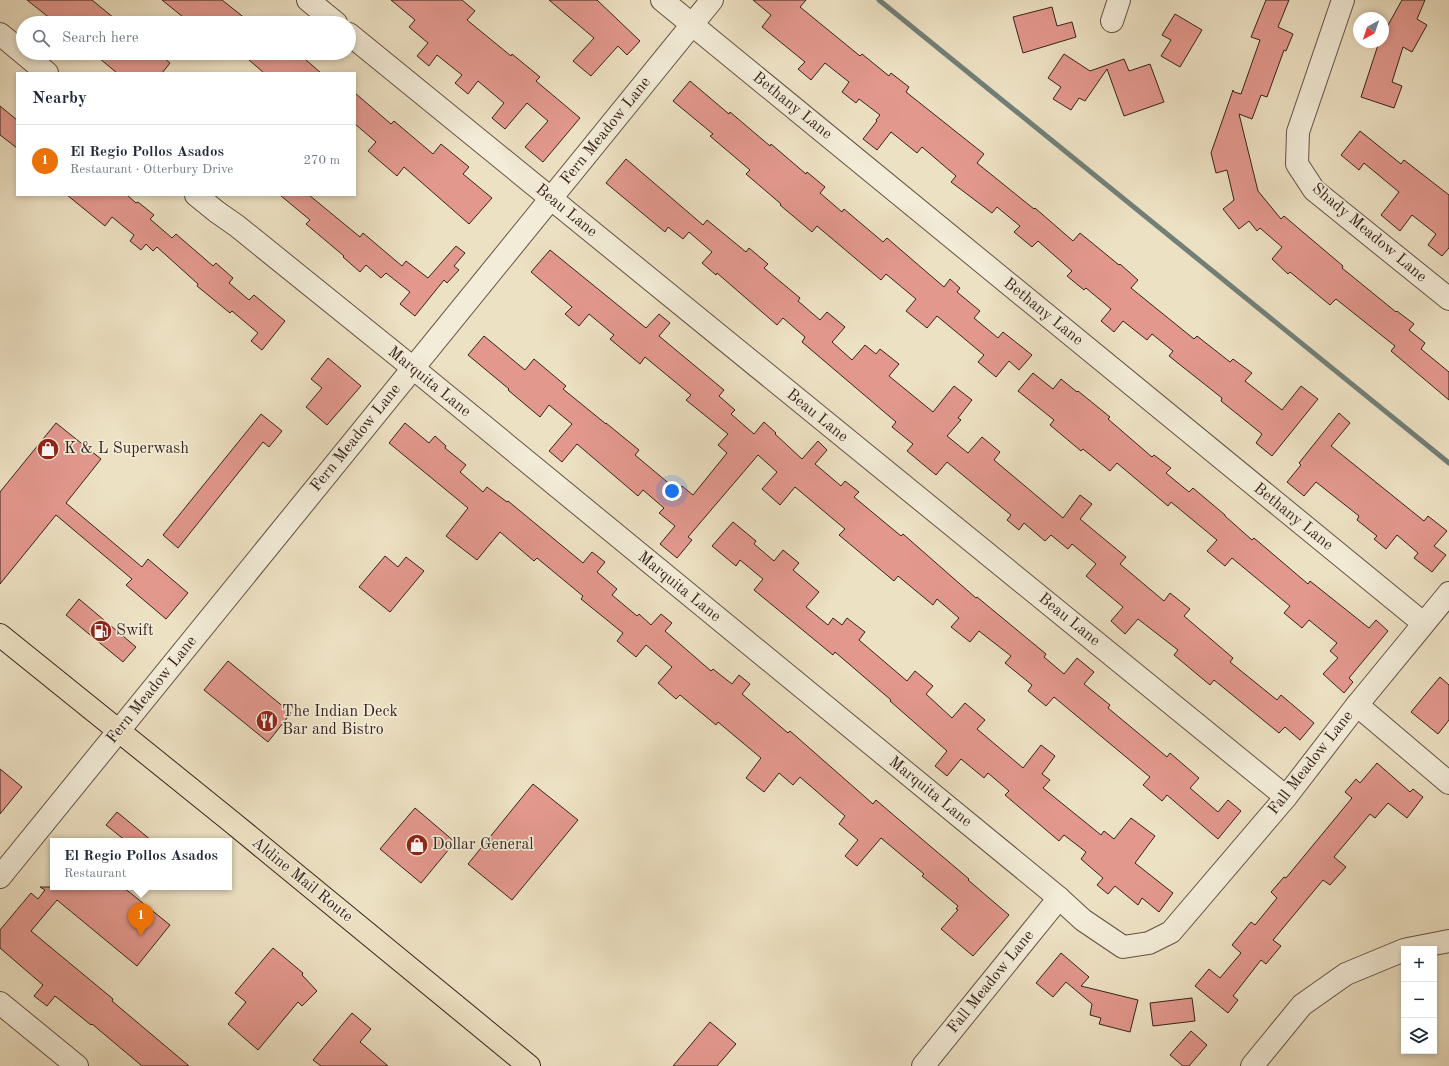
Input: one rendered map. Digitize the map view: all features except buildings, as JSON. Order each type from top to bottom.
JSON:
[{"type":"main road","name":"Aldine Mail Route","points":[[0,635],[239,828],[529,1066]]},
{"type":"street","points":[[308,0],[327,16]]},
{"type":"street","name":"Bethany Lane","points":[[662,0],[1423,623]]},
{"type":"street","name":"Fern Meadow Lane","points":[[0,877],[712,0]]},
{"type":"street","points":[[1112,21],[1119,0]]},
{"type":"street","name":"Shady Meadow Lane","points":[[1343,0],[1298,132],[1297,164],[1314,190],[1449,300]]},
{"type":"street","points":[[0,34],[16,47]]},
{"type":"street","name":"Beau Lane","points":[[356,40],[1286,797]]},
{"type":"street","points":[[31,60],[46,72]]},
{"type":"street","name":"Marquita Lane","points":[[197,196],[237,226],[413,368],[1059,898],[1083,920],[1123,947],[1149,943],[1171,932]]},
{"type":"street","name":"Fall Meadow Lane","points":[[1171,932],[1286,797],[1357,705],[1449,593]]},
{"type":"street","points":[[1357,705],[1449,783]]},
{"type":"street","name":"Fall Meadow Lane","points":[[922,1066],[1059,898]]},
{"type":"street","points":[[1423,946],[1449,941]]},
{"type":"street","points":[[1252,1066],[1302,1005],[1346,974],[1401,951]]},
{"type":"street","points":[[0,1003],[76,1066]]},
{"type":"waterway","points":[[879,0],[1449,463]]},
{"type":"place","name":"K & L Superwash","points":[[48,449]]},
{"type":"place","name":"Swift","points":[[101,631]]},
{"type":"place","name":"The Indian Deck Bar and Bistro","points":[[267,721]]},
{"type":"place","name":"Dollar General","points":[[417,845]]},
{"type":"place","name":"El Regio Pollos Asados","points":[[141,936]]}]
